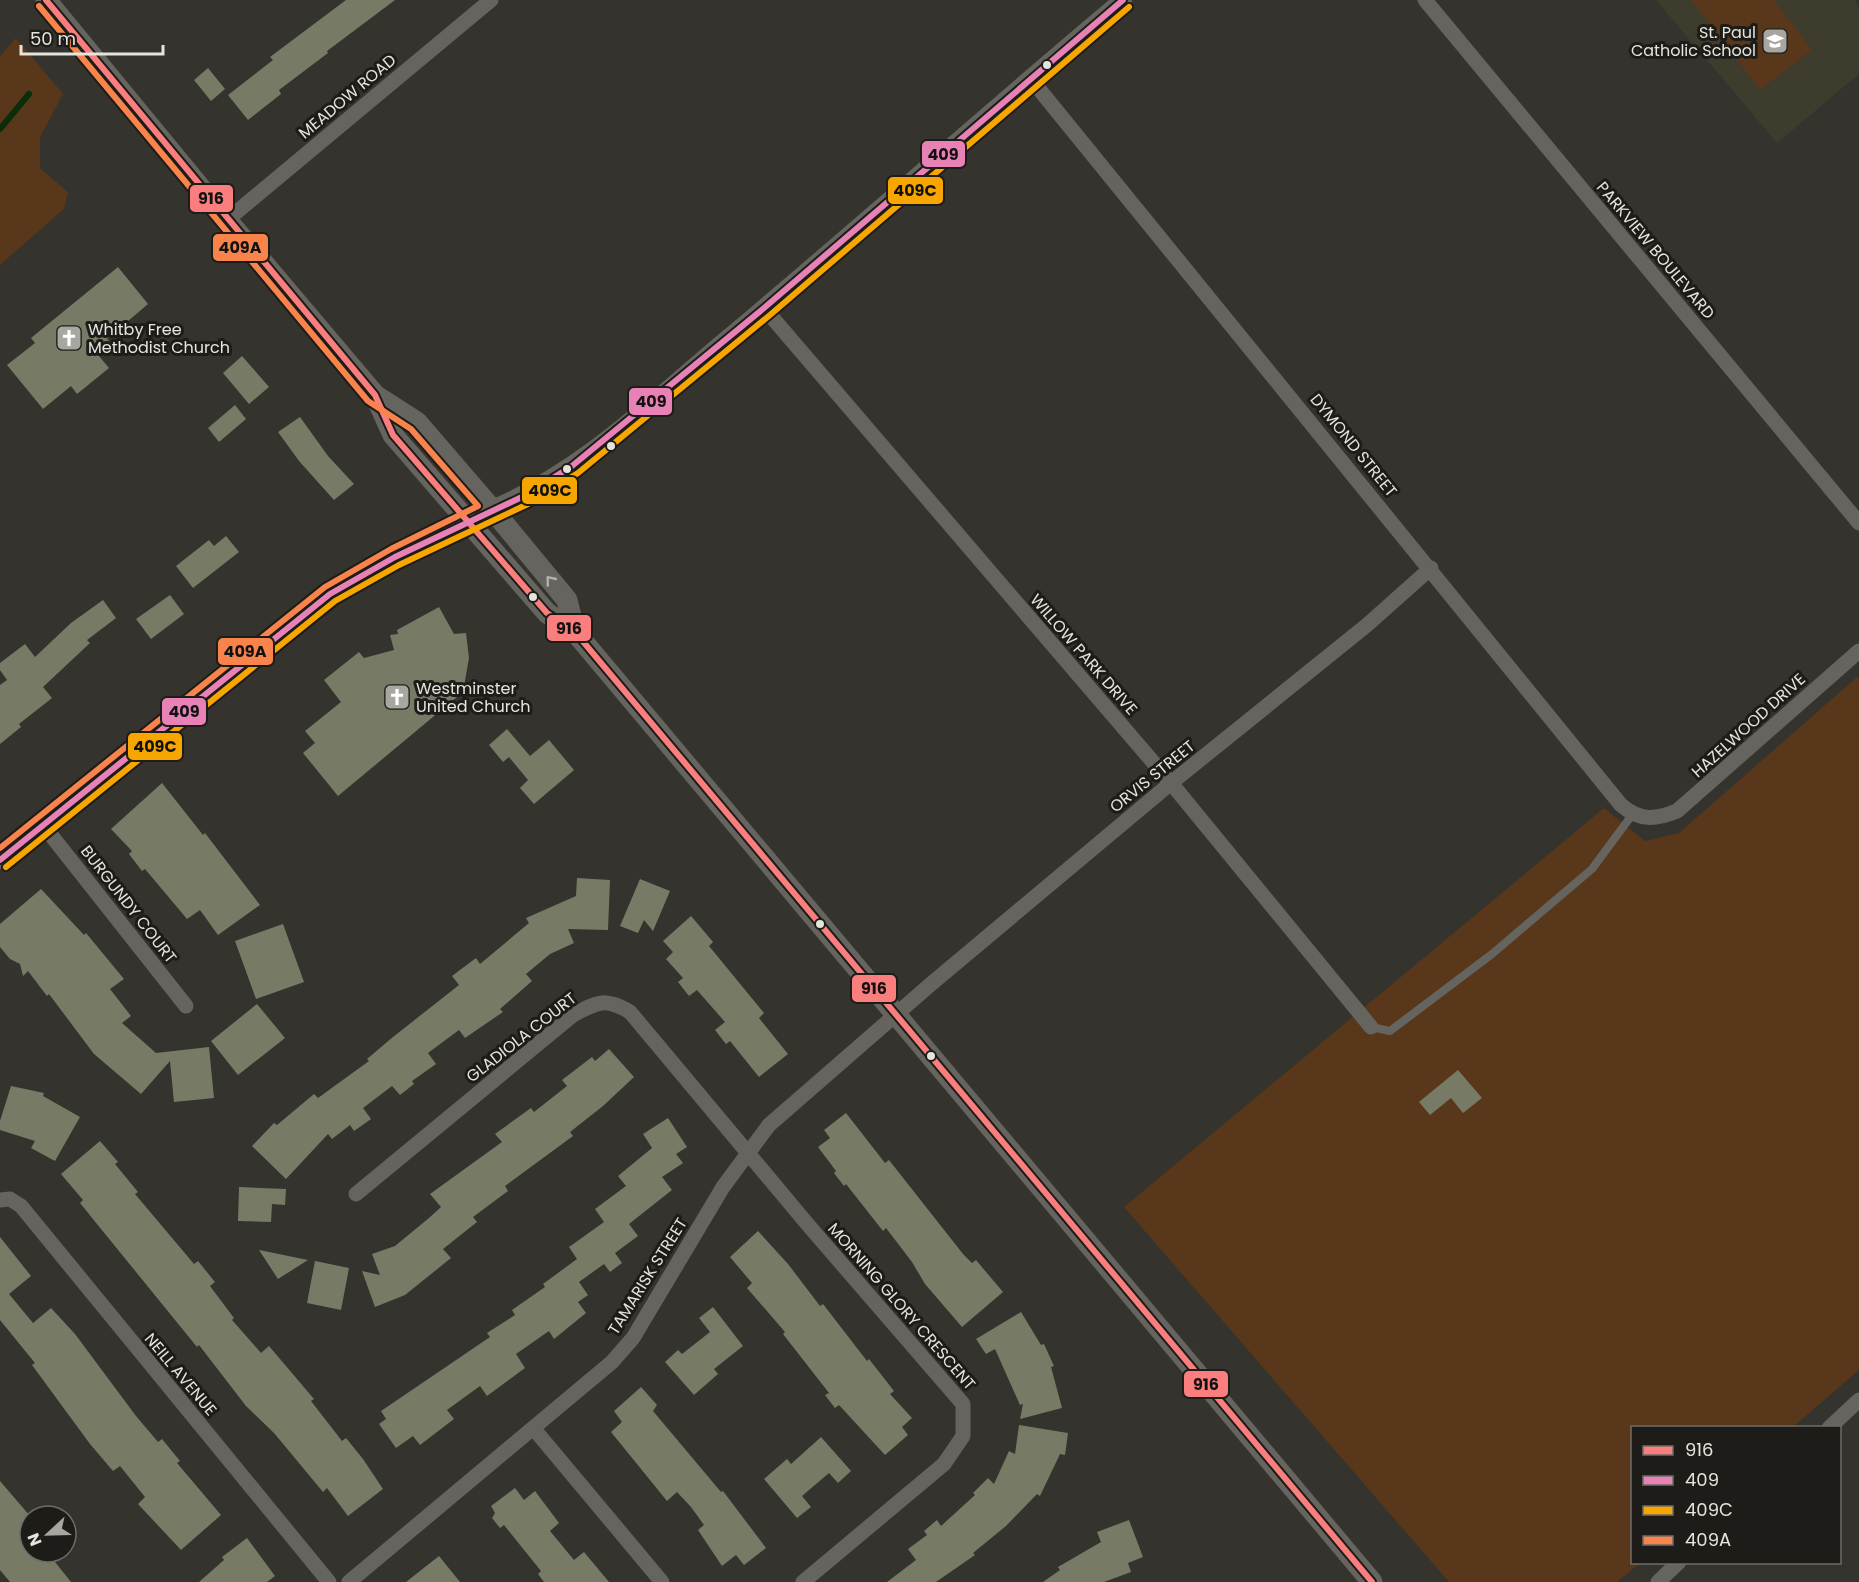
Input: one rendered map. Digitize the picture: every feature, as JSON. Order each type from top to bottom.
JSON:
[{"type":"main road","points":[[46,0],[375,395],[393,435],[547,613],[575,632],[897,1013],[1372,1582]]},
{"type":"main road","points":[[375,395],[417,422],[492,509],[567,600],[575,632]]},
{"type":"street","name":"MEADOW ROAD","points":[[227,220],[491,0]]},
{"type":"street","points":[[0,860],[330,594],[395,557],[492,509],[524,496],[572,466],[764,308],[1123,0]]},
{"type":"street","name":"PARKVIEW BOULEVARD","points":[[1425,0],[1859,523]]},
{"type":"street","name":"DYMOND STREET","points":[[1030,78],[1431,568],[1621,805],[1632,815]]},
{"type":"street","name":"WILLOW PARK DRIVE","points":[[764,308],[1171,783],[1371,1027]]},
{"type":"street","name":"ORVIS STREET","points":[[897,1013],[1171,783],[1367,625],[1431,568]]},
{"type":"street","name":"HAZELWOOD DRIVE","points":[[1632,815],[1658,819],[1677,811],[1694,799],[1859,651]]},
{"type":"street","name":"BURGUNDY COURT","points":[[43,825],[186,1006]]},
{"type":"street","name":"GLADIOLA COURT","points":[[356,1194],[573,1015],[595,1003],[613,1002],[630,1012],[747,1150]]},
{"type":"street","name":"TAMARISK STREET","points":[[349,1582],[612,1362],[633,1338],[747,1150],[769,1125],[897,1013]]},
{"type":"street","name":"MORNING GLORY CRESCENT","points":[[747,1150],[809,1226],[963,1404],[963,1436],[944,1464],[803,1582]]},
{"type":"street","name":"NEILL AVENUE","points":[[0,1200],[10,1200],[21,1206],[329,1582]]},
{"type":"street","points":[[1831,1426],[1858,1403]]},
{"type":"street","points":[[534,1429],[662,1582]]},
{"type":"street","points":[[1658,1582],[1678,1564]]},
{"type":"lane","points":[[1371,1027],[1390,1031],[1492,954],[1592,869],[1632,815]]},
{"type":"shaded area","name":"St. Paul Catholic School","points":[[1656,0],[1855,0],[1859,9],[1859,74],[1777,143]]},
{"type":"shaded area","points":[[1691,0],[1774,0],[1812,50],[1760,90]]},
{"type":"shaded area","points":[[16,38],[63,94],[40,137],[40,168],[68,192],[64,209],[0,265],[0,56]]},
{"type":"shaded area","points":[[1857,677],[1859,679],[1859,1370],[1794,1426],[1631,1426],[1631,1564],[1639,1564],[1617,1582],[1449,1582],[1124,1207],[1604,808],[1645,841],[1679,833]]},
{"type":"building","points":[[346,0],[395,0],[279,90],[281,94],[248,120],[228,95],[273,60],[270,57]]},
{"type":"building","points":[[208,68],[225,89],[211,101],[194,80]]},
{"type":"building","name":"Whitby Free Methodist Church","points":[[118,267],[148,304],[107,339],[113,345],[99,356],[109,368],[77,394],[71,386],[43,409],[7,365],[35,343],[31,338]]},
{"type":"building","points":[[242,356],[269,387],[249,404],[223,373]]},
{"type":"building","points":[[235,405],[246,419],[219,442],[208,428]]},
{"type":"building","points":[[300,417],[328,456],[354,484],[334,500],[299,461],[278,432]]},
{"type":"building","points":[[226,536],[239,552],[193,588],[176,566],[209,540],[214,546]]},
{"type":"building","points":[[170,595],[184,614],[151,639],[136,619]]},
{"type":"building","points":[[103,600],[116,618],[87,640],[90,643],[43,687],[52,698],[19,724],[21,727],[0,744],[0,685],[7,680],[0,670],[0,663],[25,644],[35,657],[71,623]]},
{"type":"building","name":"Westminster United Church","points":[[439,607],[454,634],[466,633],[469,658],[463,692],[338,796],[303,753],[315,743],[305,731],[341,702],[324,680],[359,652],[364,658],[394,650],[390,635],[398,634],[397,630]]},
{"type":"building","points":[[507,729],[530,756],[549,740],[574,770],[534,804],[520,788],[528,780],[509,757],[503,762],[489,745]]},
{"type":"building","points":[[162,783],[203,835],[205,833],[260,905],[218,935],[200,910],[187,919],[145,869],[142,871],[129,854],[132,851],[111,829]]},
{"type":"building","points":[[577,878],[610,880],[608,930],[568,929],[574,943],[550,954],[526,974],[532,981],[500,1009],[503,1012],[465,1038],[459,1030],[428,1053],[436,1064],[412,1081],[414,1084],[400,1095],[392,1086],[363,1108],[371,1119],[354,1131],[350,1125],[332,1139],[328,1134],[286,1179],[252,1146],[274,1123],[277,1125],[314,1094],[318,1098],[369,1061],[367,1059],[393,1037],[459,985],[452,976],[476,958],[480,964],[529,923],[526,918],[576,896]]},
{"type":"building","points":[[640,879],[670,891],[653,931],[644,920],[638,933],[620,926]]},
{"type":"building","points":[[41,889],[84,935],[86,933],[124,979],[110,989],[131,1016],[122,1023],[156,1053],[209,1047],[214,1098],[174,1102],[170,1061],[141,1094],[94,1054],[49,994],[47,996],[28,971],[23,976],[20,964],[10,959],[0,947],[0,924]]},
{"type":"building","points":[[691,916],[713,942],[709,946],[764,1013],[759,1018],[788,1054],[759,1077],[730,1041],[726,1044],[715,1030],[725,1022],[697,990],[689,996],[678,982],[683,978],[666,959],[673,952],[663,941]]},
{"type":"building","points":[[283,924],[304,982],[256,999],[235,941]]},
{"type":"building","points":[[257,1004],[285,1038],[238,1075],[211,1041]]},
{"type":"building","points":[[609,1049],[634,1077],[570,1132],[573,1136],[505,1186],[508,1191],[473,1217],[477,1222],[443,1249],[451,1258],[405,1295],[375,1307],[362,1271],[380,1275],[372,1254],[395,1246],[441,1207],[430,1194],[502,1142],[495,1134],[531,1108],[534,1112],[567,1086],[562,1080],[592,1057],[595,1061]]},
{"type":"building","points":[[1458,1070],[1482,1098],[1463,1113],[1451,1098],[1430,1115],[1419,1102]]},
{"type":"building","points":[[11,1086],[44,1093],[43,1096],[80,1117],[55,1161],[31,1148],[35,1141],[0,1130],[0,1121]]},
{"type":"building","points":[[846,1113],[885,1163],[889,1160],[963,1254],[972,1263],[976,1260],[1003,1292],[962,1327],[925,1284],[912,1262],[886,1228],[883,1231],[846,1184],[844,1186],[818,1147],[830,1138],[824,1130]]},
{"type":"building","points":[[668,1118],[687,1147],[676,1154],[683,1163],[662,1177],[672,1190],[629,1224],[638,1236],[615,1253],[622,1263],[610,1272],[604,1264],[579,1282],[588,1295],[578,1302],[586,1313],[554,1339],[549,1331],[516,1354],[525,1368],[487,1396],[480,1386],[447,1410],[454,1419],[420,1445],[413,1436],[396,1448],[379,1424],[386,1419],[381,1411],[490,1337],[487,1333],[515,1315],[512,1310],[545,1287],[543,1284],[577,1259],[569,1247],[604,1222],[595,1209],[626,1186],[618,1176],[652,1148],[643,1134]]},
{"type":"building","points":[[100,1141],[118,1162],[115,1164],[138,1192],[135,1194],[194,1264],[198,1261],[215,1282],[210,1286],[234,1318],[232,1320],[261,1353],[269,1346],[314,1399],[311,1401],[342,1441],[346,1438],[363,1459],[383,1489],[348,1516],[327,1488],[323,1492],[274,1433],[246,1406],[199,1345],[197,1347],[80,1203],[83,1200],[61,1174]]},
{"type":"building","points":[[239,1187],[286,1189],[285,1205],[272,1204],[271,1222],[238,1221]]},
{"type":"building","points":[[758,1231],[788,1264],[820,1306],[823,1304],[867,1361],[869,1359],[894,1391],[890,1394],[912,1418],[902,1427],[908,1435],[885,1455],[839,1405],[835,1408],[825,1395],[829,1393],[783,1334],[785,1332],[747,1288],[752,1283],[730,1257]]},
{"type":"building","points":[[0,1237],[31,1276],[9,1294],[33,1323],[51,1308],[75,1334],[136,1416],[158,1442],[162,1439],[180,1461],[177,1463],[221,1515],[181,1550],[138,1504],[145,1497],[120,1466],[113,1471],[90,1444],[32,1365],[35,1363],[0,1320]]},
{"type":"building","points":[[259,1250],[308,1260],[278,1279]]},
{"type":"building","points":[[315,1261],[349,1268],[341,1310],[307,1303]]},
{"type":"building","points":[[713,1307],[743,1346],[714,1369],[718,1374],[694,1395],[665,1362],[678,1350],[682,1354],[710,1332],[699,1318]]},
{"type":"building","points":[[1021,1312],[1041,1345],[1044,1344],[1054,1366],[1051,1367],[1062,1408],[1020,1419],[1023,1404],[1020,1405],[995,1349],[986,1354],[976,1339]]},
{"type":"building","points":[[641,1387],[657,1405],[653,1411],[721,1492],[723,1491],[766,1548],[744,1565],[736,1555],[722,1566],[698,1530],[704,1525],[691,1507],[677,1492],[667,1501],[611,1432],[622,1422],[614,1411]]},
{"type":"building","points":[[1019,1425],[1068,1433],[1065,1455],[1060,1454],[1040,1496],[1037,1494],[1006,1526],[973,1553],[975,1555],[936,1582],[887,1582],[916,1560],[908,1549],[927,1535],[924,1531],[937,1520],[941,1526],[975,1495],[973,1493],[988,1478],[994,1484],[1009,1451],[1015,1454]]},
{"type":"building","points":[[821,1437],[851,1471],[838,1483],[829,1473],[802,1496],[811,1507],[797,1518],[764,1479],[787,1459],[791,1464]]},
{"type":"building","points":[[0,1481],[20,1504],[18,1564],[57,1564],[71,1582],[10,1582],[0,1570]]},
{"type":"building","points":[[515,1488],[524,1500],[535,1491],[559,1523],[550,1531],[574,1560],[584,1552],[609,1582],[544,1582],[538,1574],[541,1571],[504,1525],[500,1528],[492,1518],[495,1513],[491,1506]]},
{"type":"building","points":[[1129,1520],[1143,1557],[1128,1563],[1131,1572],[1104,1582],[1043,1582],[1060,1570],[1058,1567],[1101,1542],[1097,1532]]},
{"type":"building","points":[[247,1538],[275,1576],[267,1582],[199,1582],[224,1560],[222,1557]]},
{"type":"building","points":[[439,1556],[460,1582],[406,1582]]},
{"type":"waterway","points":[[0,129],[29,94]]},
{"type":"transit line","name":"916","points":[[46,0],[375,395],[393,435],[547,613],[575,632],[1372,1582]]},
{"type":"transit line","name":"409","points":[[0,860],[330,594],[395,557],[524,496],[572,466],[764,308],[1123,0]]},
{"type":"transit line","name":"409A","points":[[0,848],[325,587],[391,549],[478,506],[411,429],[368,401],[39,6]]},
{"type":"transit line","name":"409C","points":[[6,867],[335,601],[399,565],[528,504],[578,473],[770,315],[1129,7]]},
{"type":"place","name":"St. Paul Catholic School","points":[[1775,41]]},
{"type":"place","name":"Whitby Free Methodist Church","points":[[69,338]]},
{"type":"place","name":"Westminster United Church","points":[[397,697]]}]
